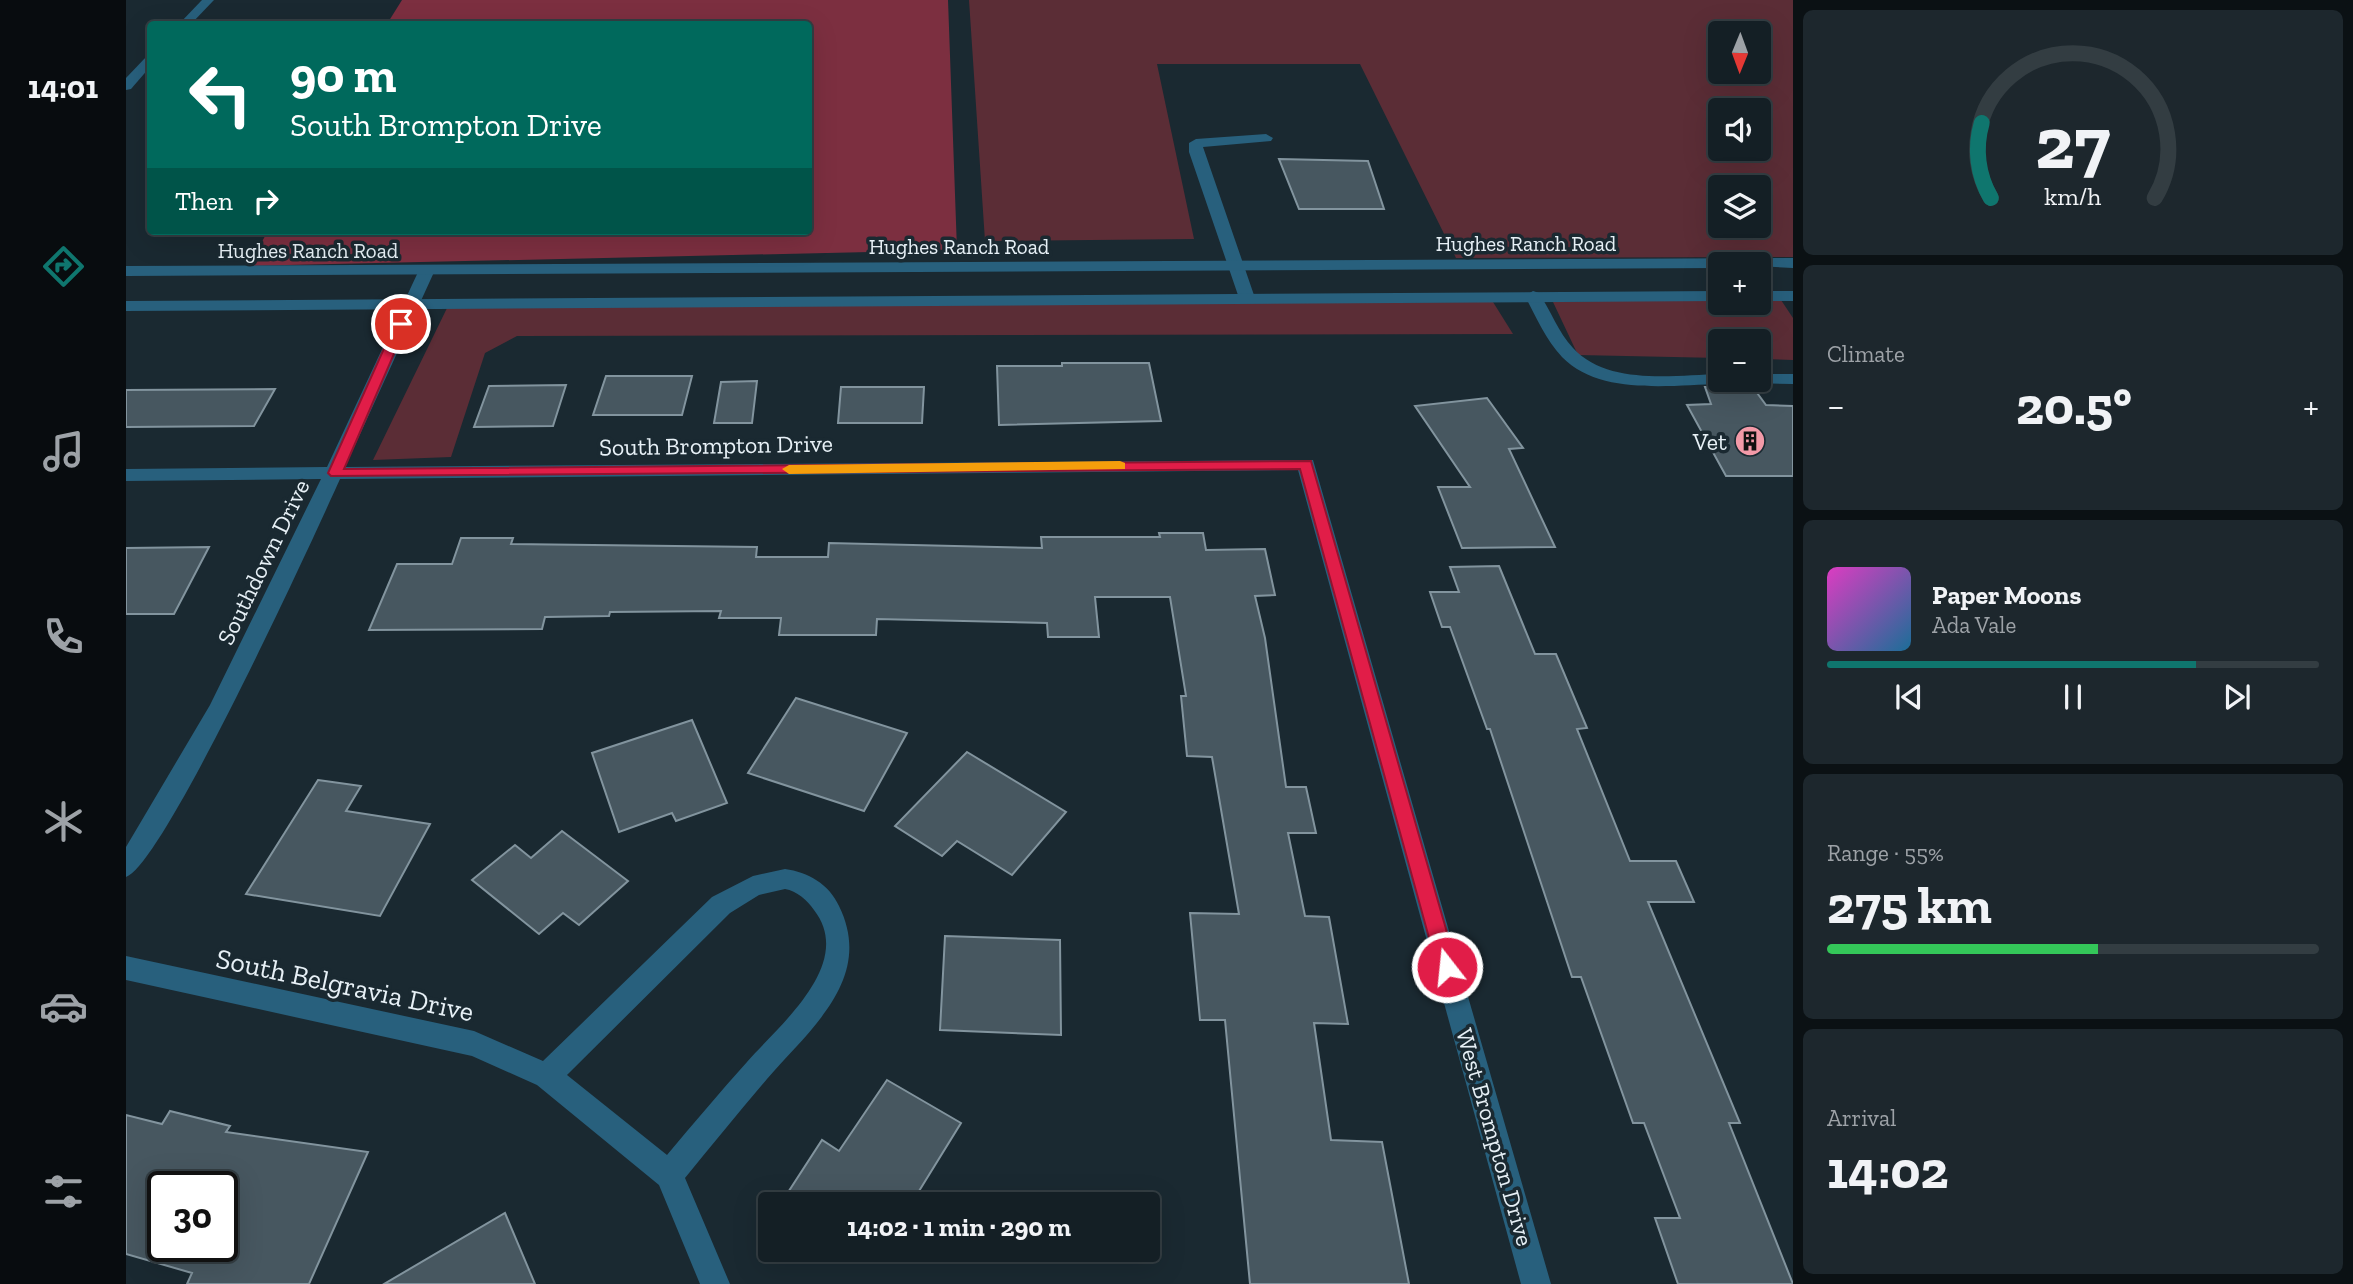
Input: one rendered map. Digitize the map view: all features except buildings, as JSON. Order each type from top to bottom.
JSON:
[{"type":"street","points":[[188,21],[208,0]]},
{"type":"street","points":[[126,86],[147,63]]},
{"type":"street","points":[[1247,298],[1196,152],[1196,143],[1266,138]]},
{"type":"street","name":"Hughes Ranch Road","points":[[126,271],[1793,263]]},
{"type":"street","name":"Southdown Drive","points":[[126,867],[161,817],[253,645],[335,473],[426,270]]},
{"type":"street","points":[[1533,296],[1556,337],[1582,365],[1620,378],[1708,379]]},
{"type":"street","points":[[126,306],[1708,296]]},
{"type":"street","points":[[1771,296],[1793,296]]},
{"type":"street","points":[[1771,379],[1793,379]]},
{"type":"street","name":"South Brompton Drive","points":[[126,475],[1306,464]]},
{"type":"street","name":"West Brompton Drive","points":[[1306,464],[1536,1284]]},
{"type":"street","points":[[547,1076],[721,905],[740,892],[781,880],[800,881],[820,895],[835,919],[838,940],[821,998],[668,1175],[715,1284]]},
{"type":"street","name":"South Belgravia Drive","points":[[126,968],[474,1044],[547,1076],[668,1175]]},
{"type":"shaded area","points":[[402,0],[948,0],[957,250],[248,266],[266,235],[812,235],[812,21],[389,21]]},
{"type":"shaded area","points":[[969,0],[1793,0],[1793,257],[1771,257],[1771,252],[1708,252],[1708,257],[1456,258],[1360,64],[1157,64],[1194,239],[985,241]]},
{"type":"shaded area","points":[[1771,297],[1779,297],[1793,318],[1793,360],[1771,359],[1771,329],[1708,329],[1708,358],[1578,355],[1553,302],[1708,298],[1708,315],[1771,315]]},
{"type":"shaded area","points":[[1493,302],[1513,334],[517,336],[485,353],[451,457],[373,460],[449,304]]},
{"type":"slow traffic","points":[[789,469],[1120,466]]},
{"type":"place","name":"Vet","points":[[1750,441]]},
{"type":"route","points":[[401,324],[335,473],[1306,464],[1447,967]]}]
